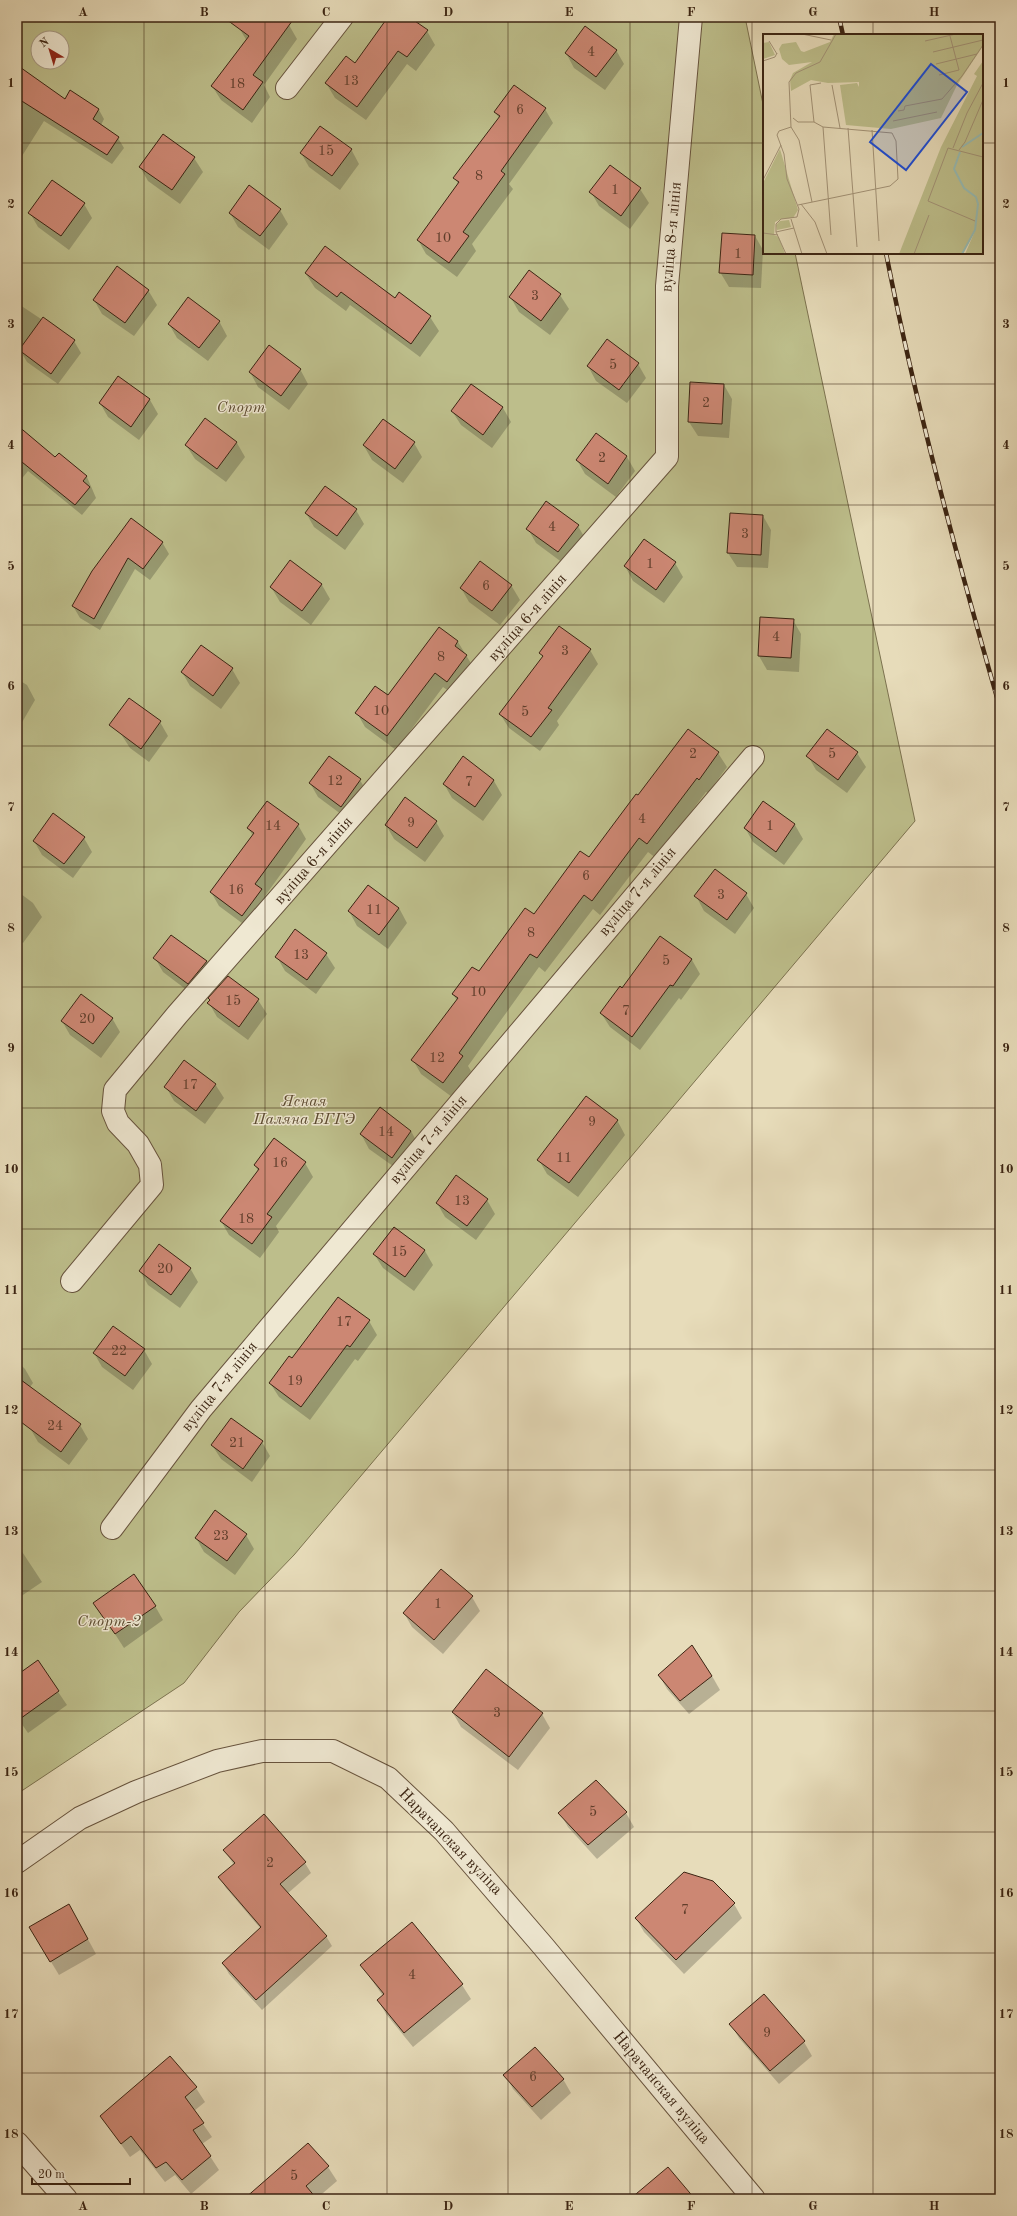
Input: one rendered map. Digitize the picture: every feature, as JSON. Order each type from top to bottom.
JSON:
[{"type":"street","points":[[287,88],[342,17]]},
{"type":"street","name":"вуліца 8-я лінія","points":[[667,457],[667,286],[692,17]]},
{"type":"street","name":"вуліца 6-я лінія","points":[[72,1281],[152,1185],[150,1165],[138,1144],[118,1123],[112,1111],[115,1090],[177,1015],[667,457]]},
{"type":"street","name":"вуліца 7-я лінія","points":[[112,1528],[201,1408],[753,757]]},
{"type":"street","name":"Нарачанская вуліца","points":[[17,1862],[80,1818],[136,1792],[217,1761],[262,1751],[333,1751],[388,1778],[444,1831],[509,1905],[754,2199]]},
{"type":"street","points":[[17,2143],[66,2199]]},
{"type":"green space","name":"Ясная Паляна БГГЭ","points":[[17,17],[745,17],[763,104],[763,254],[795,254],[915,821],[294,1555],[239,1612],[184,1683],[17,1794]]},
{"type":"building","points":[[223,17],[295,17],[253,75],[263,82],[243,110],[211,86],[249,36]]},
{"type":"building","points":[[388,17],[409,17],[428,30],[407,57],[398,51],[357,107],[325,83],[346,56],[355,63]]},
{"type":"building","points":[[585,26],[617,50],[596,77],[565,53]]},
{"type":"building","points":[[17,65],[65,99],[70,90],[99,109],[93,119],[119,137],[107,155],[17,98]]},
{"type":"building","points":[[514,85],[546,108],[501,171],[505,174],[463,232],[469,236],[449,263],[417,240],[459,182],[453,178],[500,116],[494,112]]},
{"type":"building","points":[[320,126],[352,149],[332,176],[300,153]]},
{"type":"building","points":[[163,134],[195,157],[172,190],[139,167]]},
{"type":"building","points":[[610,165],[641,188],[621,216],[589,192]]},
{"type":"building","points":[[52,180],[85,203],[61,236],[28,213]]},
{"type":"building","points":[[249,185],[281,209],[260,236],[229,213]]},
{"type":"building","points":[[722,233],[755,235],[753,275],[719,273]]},
{"type":"building","points":[[325,246],[395,298],[399,292],[431,316],[411,344],[341,292],[337,297],[305,273]]},
{"type":"building","points":[[117,266],[149,290],[125,323],[93,300]]},
{"type":"building","points":[[529,270],[561,294],[541,321],[509,297]]},
{"type":"building","points":[[188,297],[220,321],[199,348],[168,324]]},
{"type":"building","points":[[43,317],[75,340],[51,374],[19,350]]},
{"type":"building","points":[[607,339],[639,363],[619,390],[587,366]]},
{"type":"building","points":[[269,345],[301,369],[281,396],[249,372]]},
{"type":"building","points":[[118,376],[150,399],[131,427],[99,403]]},
{"type":"building","points":[[690,382],[724,384],[722,424],[688,422]]},
{"type":"building","points":[[471,384],[503,407],[483,435],[451,411]]},
{"type":"building","points":[[205,418],[237,442],[217,469],[185,445]]},
{"type":"building","points":[[383,419],[415,442],[395,469],[363,445]]},
{"type":"building","points":[[17,425],[55,457],[59,453],[87,476],[83,481],[90,487],[75,505],[17,458]]},
{"type":"building","points":[[596,433],[627,456],[608,484],[576,460]]},
{"type":"building","points":[[325,486],[357,509],[337,536],[305,513]]},
{"type":"building","points":[[546,501],[579,525],[558,552],[526,529]]},
{"type":"building","points":[[730,513],[763,515],[761,555],[727,553]]},
{"type":"building","points":[[131,518],[163,542],[143,569],[128,558],[94,619],[72,606],[92,571]]},
{"type":"building","points":[[644,539],[676,562],[656,590],[624,566]]},
{"type":"building","points":[[290,560],[322,584],[302,611],[270,587]]},
{"type":"building","points":[[480,561],[512,585],[492,611],[460,588]]},
{"type":"building","points":[[760,617],[794,619],[791,658],[758,656]]},
{"type":"building","points":[[559,626],[591,649],[548,708],[552,710],[531,737],[499,714],[543,656],[539,653]]},
{"type":"building","points":[[439,627],[458,641],[455,646],[467,655],[447,682],[435,673],[387,736],[355,713],[375,686],[388,695]]},
{"type":"building","points":[[201,645],[233,668],[213,696],[181,672]]},
{"type":"building","points":[[129,698],[161,721],[141,749],[109,725]]},
{"type":"building","points":[[688,729],[719,752],[699,780],[697,778],[647,844],[639,838],[592,901],[584,895],[537,958],[530,954],[459,1053],[463,1056],[443,1083],[411,1060],[458,998],[452,994],[472,967],[479,971],[525,908],[534,914],[580,851],[589,857],[636,794],[638,795]]},
{"type":"building","points":[[827,729],[858,752],[838,780],[806,756]]},
{"type":"building","points":[[329,756],[361,779],[341,807],[309,783]]},
{"type":"building","points":[[463,756],[494,780],[475,807],[443,784]]},
{"type":"building","points":[[405,797],[437,821],[417,848],[385,825]]},
{"type":"building","points":[[267,801],[299,824],[255,884],[262,889],[242,916],[210,892],[254,833],[247,828]]},
{"type":"building","points":[[763,801],[795,824],[776,852],[744,828]]},
{"type":"building","points":[[53,813],[85,837],[64,864],[33,841]]},
{"type":"building","points":[[715,869],[747,893],[727,920],[694,896]]},
{"type":"building","points":[[368,885],[399,908],[379,935],[348,911]]},
{"type":"building","points":[[295,929],[327,953],[307,980],[275,957]]},
{"type":"building","points":[[171,935],[207,961],[188,984],[153,958]]},
{"type":"building","points":[[660,936],[692,959],[673,986],[670,985],[632,1037],[600,1013],[620,986],[622,988]]},
{"type":"building","points":[[228,976],[259,999],[239,1027],[207,1003],[210,1000],[208,998]]},
{"type":"building","points":[[81,994],[113,1018],[93,1044],[61,1021]]},
{"type":"building","points":[[184,1060],[216,1084],[196,1111],[164,1087]]},
{"type":"building","points":[[586,1096],[618,1120],[569,1183],[537,1160]]},
{"type":"building","points":[[380,1107],[411,1131],[392,1158],[360,1134]]},
{"type":"building","points":[[274,1138],[306,1162],[267,1214],[272,1217],[252,1244],[220,1221],[259,1169],[254,1165]]},
{"type":"building","points":[[456,1175],[488,1199],[467,1226],[436,1203]]},
{"type":"building","points":[[394,1227],[425,1250],[405,1277],[373,1254]]},
{"type":"building","points":[[159,1244],[191,1268],[171,1295],[139,1271]]},
{"type":"building","points":[[338,1297],[370,1320],[350,1347],[347,1345],[301,1407],[269,1383],[289,1356],[292,1358]]},
{"type":"building","points":[[113,1326],[145,1349],[125,1376],[93,1353]]},
{"type":"building","points":[[17,1377],[81,1424],[61,1452],[17,1419]]},
{"type":"building","points":[[231,1418],[263,1441],[243,1469],[211,1445]]},
{"type":"building","points":[[215,1510],[247,1534],[227,1561],[195,1538]]},
{"type":"building","points":[[441,1569],[473,1596],[434,1640],[403,1613]]},
{"type":"building","points":[[134,1574],[156,1606],[115,1634],[93,1603]]},
{"type":"building","points":[[692,1645],[712,1676],[680,1701],[658,1675]]},
{"type":"building","points":[[38,1660],[59,1691],[17,1721],[17,1675]]},
{"type":"building","points":[[486,1669],[543,1713],[509,1757],[452,1712]]},
{"type":"building","points":[[596,1780],[627,1812],[588,1845],[558,1813]]},
{"type":"building","points":[[264,1814],[306,1862],[280,1884],[327,1936],[256,2000],[222,1963],[261,1927],[218,1877],[235,1863],[223,1850]]},
{"type":"building","points":[[684,1872],[713,1881],[735,1903],[676,1960],[635,1918]]},
{"type":"building","points":[[69,1904],[88,1939],[50,1962],[29,1927]]},
{"type":"building","points":[[412,1922],[463,1984],[404,2033],[377,2000],[384,1994],[360,1965]]},
{"type":"building","points":[[764,1994],[805,2041],[770,2071],[729,2024]]},
{"type":"building","points":[[535,2047],[564,2079],[532,2107],[503,2075]]},
{"type":"building","points":[[170,2056],[197,2087],[185,2097],[204,2123],[193,2130],[211,2156],[182,2180],[166,2162],[156,2168],[131,2136],[121,2144],[100,2116]]},
{"type":"building","points":[[308,2143],[329,2166],[306,2186],[317,2199],[244,2199]]},
{"type":"building","points":[[668,2167],[695,2199],[630,2199]]},
{"type":"railway","points":[[839,17],[843,34]]},
{"type":"railway","points":[[886,254],[910,368],[938,482],[1000,708]]},
{"type":"park label","name":"Спорт","points":[[241,408]]},
{"type":"park label","name":"Спорт-2","points":[[109,1622]]}]
